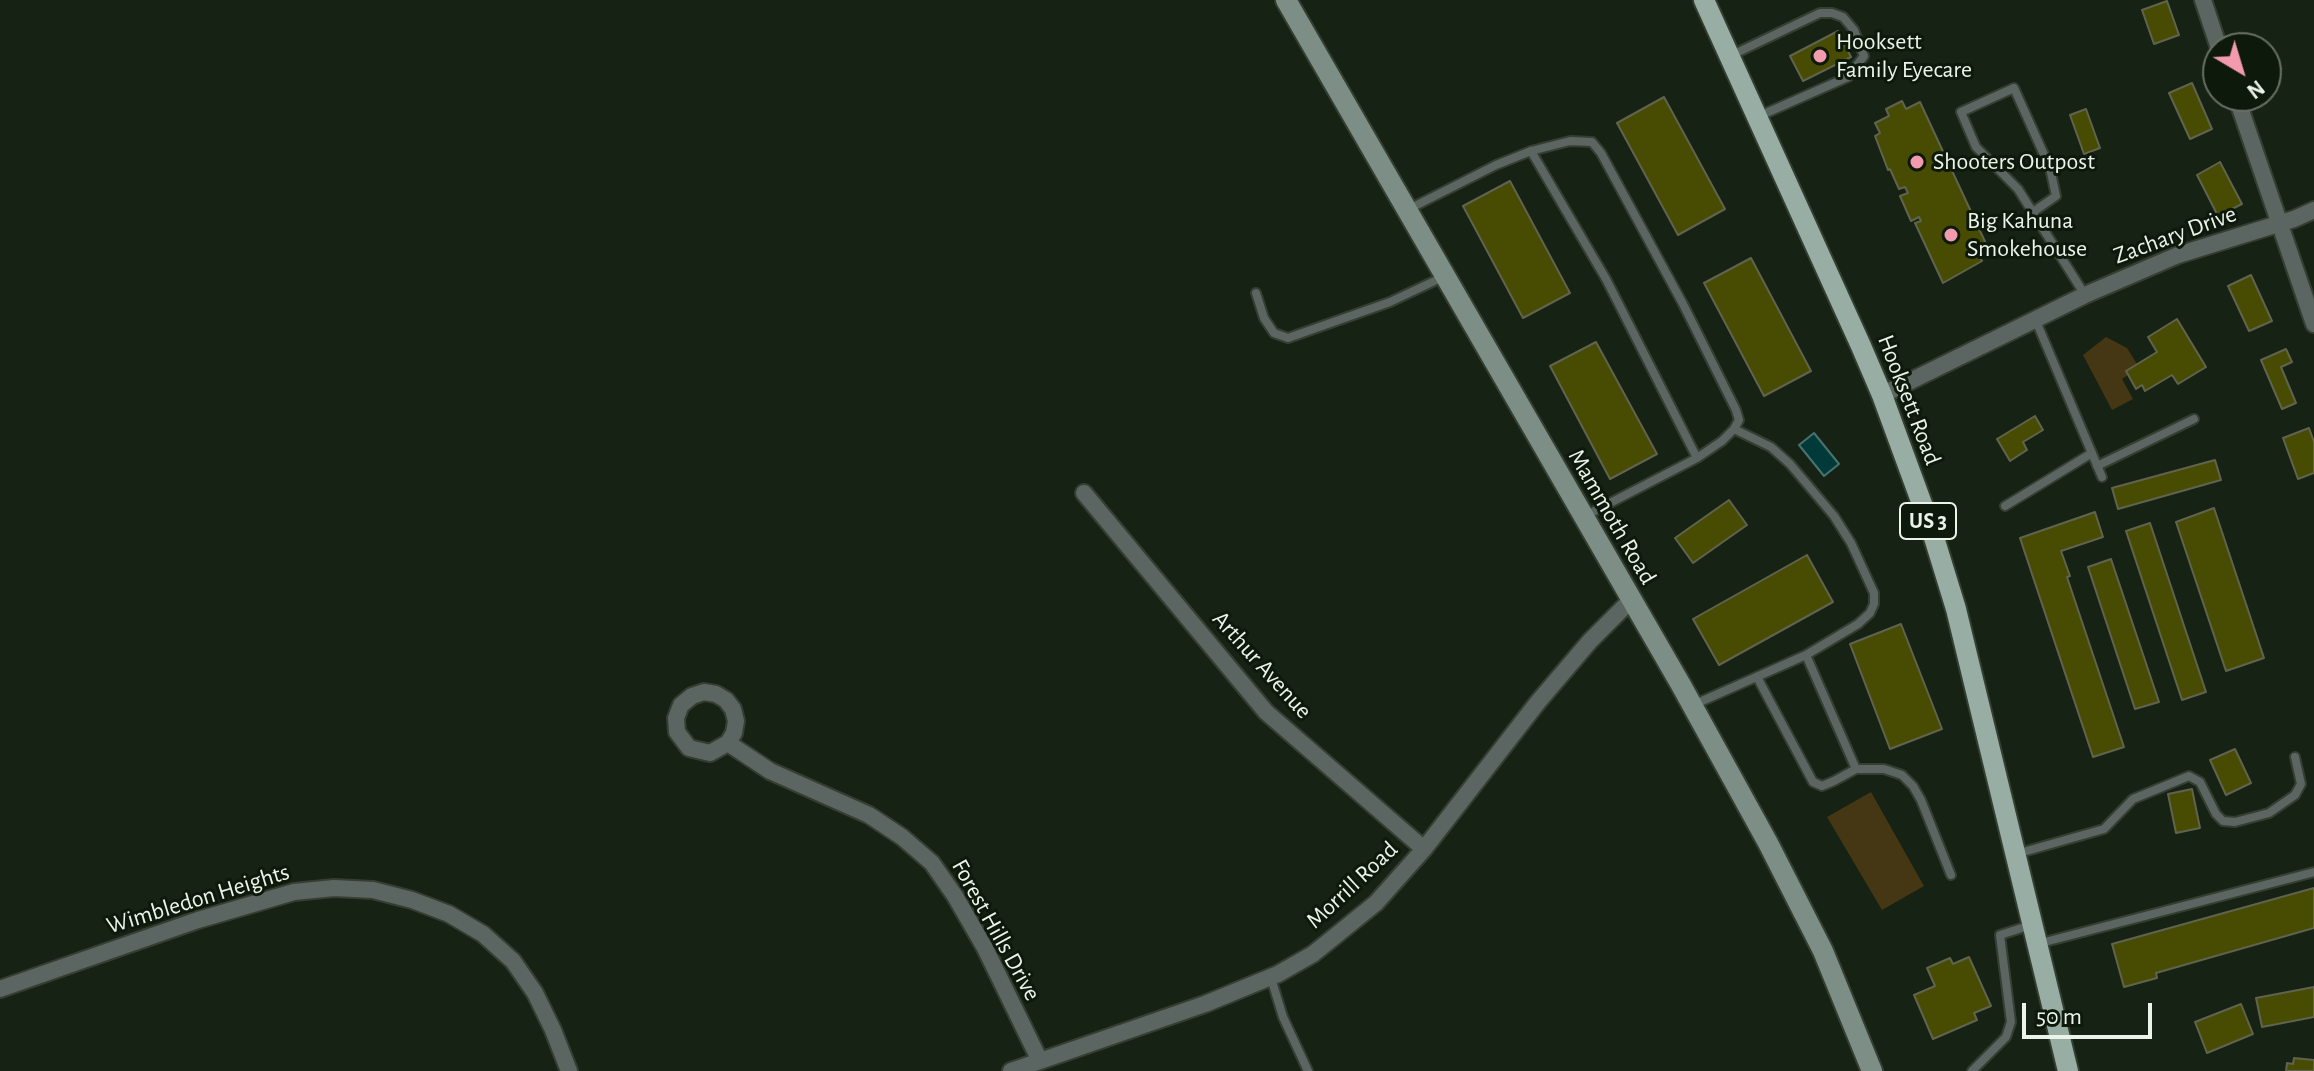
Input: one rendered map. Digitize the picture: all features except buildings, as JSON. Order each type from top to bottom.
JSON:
[{"type":"main road","name":"Mammoth Road","points":[[1286,0],[1692,705],[1768,843],[1823,951],[1872,1071]]},
{"type":"main road","name":"Hooksett Road","points":[[1704,0],[1882,395],[1932,531],[1956,609],[2068,1071]]},
{"type":"street","points":[[2203,0],[2214,32]]},
{"type":"street","points":[[2242,112],[2314,324]]},
{"type":"street","name":"Zachary Drive","points":[[1882,395],[2085,295],[2178,255],[2314,210]]},
{"type":"street","name":"Arthur Avenue","points":[[1084,493],[1266,712],[1424,849]]},
{"type":"street","name":"Morrill Road","points":[[1011,1071],[1205,1004],[1271,978],[1313,954],[1376,903],[1424,849],[1538,702],[1590,641],[1630,601]]},
{"type":"street","name":"Forest Hills Drive","points":[[728,743],[770,771],[869,815],[902,837],[932,863],[985,948],[1040,1061]]},
{"type":"street","name":"Wimbledon Heights","points":[[0,989],[198,920],[294,892],[334,888],[373,890],[449,914],[483,934],[513,961],[535,993],[569,1071]]},
{"type":"lane","points":[[1729,56],[1820,13],[1843,17],[1854,30],[1864,56],[1848,77],[1757,117]]},
{"type":"lane","points":[[2033,212],[2056,196],[2050,168],[2014,88],[1961,112],[1976,147],[2018,189],[2085,295]]},
{"type":"lane","points":[[1406,211],[1496,165],[1531,151],[1570,141],[1592,142],[1601,153],[1739,420],[1722,441],[1697,458],[1582,518]]},
{"type":"lane","points":[[1531,151],[1606,279],[1697,458]]},
{"type":"lane","points":[[1256,293],[1264,318],[1274,333],[1288,338],[1390,302],[1444,277]]},
{"type":"lane","points":[[2036,321],[2102,477]]},
{"type":"lane","points":[[2097,466],[2194,419]]},
{"type":"lane","points":[[1692,705],[1806,655],[1864,619],[1874,604],[1874,593],[1851,543],[1834,516],[1771,447],[1734,429]]},
{"type":"lane","points":[[2005,506],[2092,453]]},
{"type":"lane","points":[[1806,655],[1856,769]]},
{"type":"lane","points":[[1757,677],[1813,782],[1822,786],[1856,769],[1884,769],[1902,775],[1913,786],[1951,875]]},
{"type":"lane","points":[[2015,854],[2104,829],[2133,799],[2189,776],[2200,782],[2216,814],[2223,821],[2235,822],[2269,813],[2295,795],[2301,784],[2295,757]]},
{"type":"lane","points":[[1972,1071],[2006,1037],[2011,1022],[2000,935],[2034,935],[2314,872]]},
{"type":"lane","points":[[1271,978],[1287,1028],[1308,1071]]},
{"type":"shaded area","points":[[2106,337],[2127,348],[2137,364],[2126,371],[2128,375],[2122,379],[2133,399],[2112,410],[2083,355]]},
{"type":"shaded area","points":[[1871,792],[1924,886],[1882,910],[1827,817]]},
{"type":"water","points":[[1814,433],[1839,464],[1824,476],[1799,445]]},
{"type":"place","name":"Hooksett Family Eyecare","points":[[1820,56]]},
{"type":"place","name":"Shooters Outpost","points":[[1917,162]]},
{"type":"place","name":"Big Kahuna Smokehouse","points":[[1951,235]]}]
